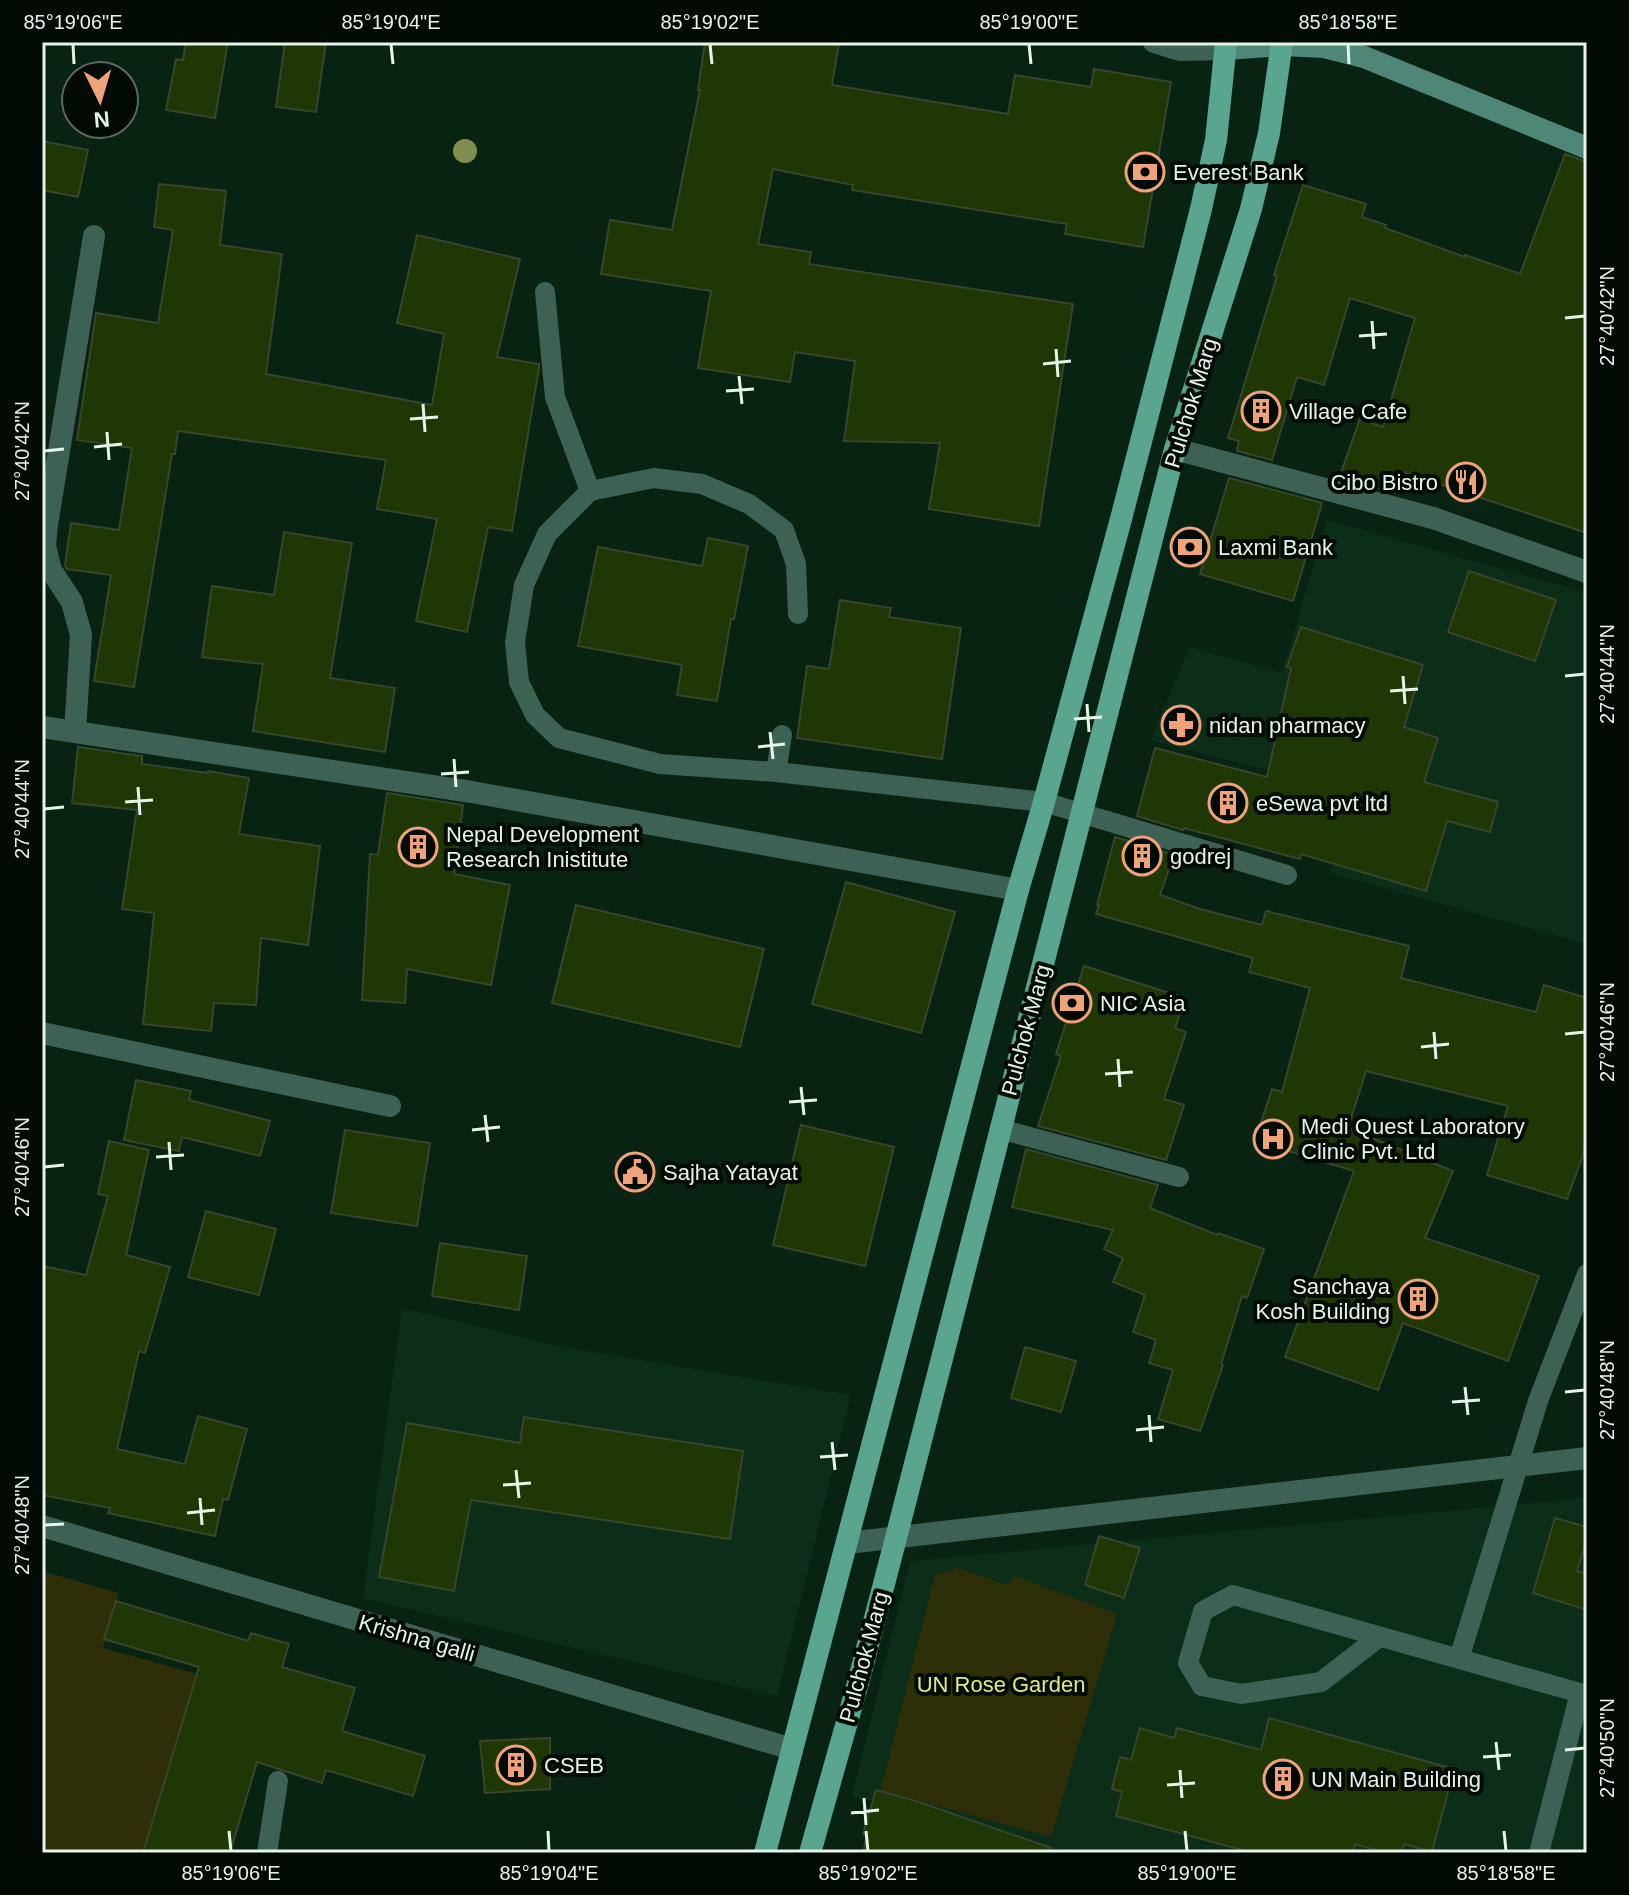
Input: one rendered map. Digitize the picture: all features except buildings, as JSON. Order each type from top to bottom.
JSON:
[{"type":"main road","points":[[1226,45],[1282,43],[1324,47],[1364,57],[1587,148]]},
{"type":"main road","name":"Pulchok Marg","points":[[810,1853],[896,1538],[1175,449],[1251,209],[1269,133],[1282,43]]},
{"type":"main road","name":"Pulchok Marg","points":[[765,1853],[1201,209],[1216,140],[1226,45]]},
{"type":"street","points":[[1154,42],[1180,50],[1226,45]]},
{"type":"street","points":[[75,732],[81,635],[72,602],[51,570],[45,546],[94,236]]},
{"type":"street","points":[[1175,449],[1433,518],[1587,572]]},
{"type":"street","points":[[42,727],[472,792],[1018,890]]},
{"type":"street","points":[[42,1033],[390,1106]]},
{"type":"street","points":[[847,1543],[1587,1458]]},
{"type":"street","name":"Krishna galli","points":[[42,1526],[792,1749]]},
{"type":"lane","points":[[545,292],[555,397],[590,491]]},
{"type":"lane","points":[[798,614],[796,564],[784,530],[749,504],[702,484],[654,478],[590,491],[547,534],[524,585],[515,642],[519,682],[535,715],[559,738],[660,764],[776,772],[1044,802],[1287,875]]},
{"type":"lane","points":[[776,772],[782,735]]},
{"type":"lane","points":[[1000,1129],[1179,1177]]},
{"type":"lane","points":[[1459,1659],[1516,1466],[1587,1274]]},
{"type":"lane","points":[[1379,1637],[1321,1682],[1241,1694],[1202,1686],[1188,1663],[1203,1611],[1233,1595],[1583,1694],[1539,1853]]},
{"type":"lane","points":[[267,1853],[278,1781]]},
{"type":"shaded area","points":[[1327,520],[1587,593],[1587,944],[1330,873],[1359,793],[1150,740],[1190,647],[1282,673]]},
{"type":"shaded area","points":[[402,1308],[558,1346],[851,1395],[777,1696],[363,1598]]},
{"type":"shaded area","points":[[1587,1498],[1587,1853],[1070,1853],[852,1796],[910,1561]]},
{"type":"green space","name":"UN Rose Garden","points":[[957,1568],[1007,1585],[1015,1576],[1117,1614],[1051,1837],[881,1790],[935,1575]]},
{"type":"green space","points":[[42,1571],[119,1593],[103,1648],[197,1674],[145,1853],[42,1853]]},
{"type":"place","name":"Everest Bank","points":[[1145,172]]},
{"type":"place","name":"Village Cafe","points":[[1261,411]]},
{"type":"place","name":"Cibo Bistro","points":[[1466,482]]},
{"type":"place","name":"Laxmi Bank","points":[[1190,547]]},
{"type":"place","name":"nidan pharmacy","points":[[1181,725]]},
{"type":"place","name":"eSewa pvt ltd","points":[[1228,803]]},
{"type":"place","name":"Nepal Development Research Inistitute","points":[[418,847]]},
{"type":"place","name":"godrej","points":[[1142,856]]},
{"type":"place","name":"NIC Asia","points":[[1072,1003]]},
{"type":"place","name":"Medi Quest Laboratory Clinic Pvt. Ltd","points":[[1273,1139]]},
{"type":"place","name":"Sajha Yatayat","points":[[635,1172]]},
{"type":"place","name":"Sanchaya Kosh Building","points":[[1418,1299]]},
{"type":"place","name":"CSEB","points":[[516,1765]]},
{"type":"place","name":"UN Main Building","points":[[1283,1779]]}]
